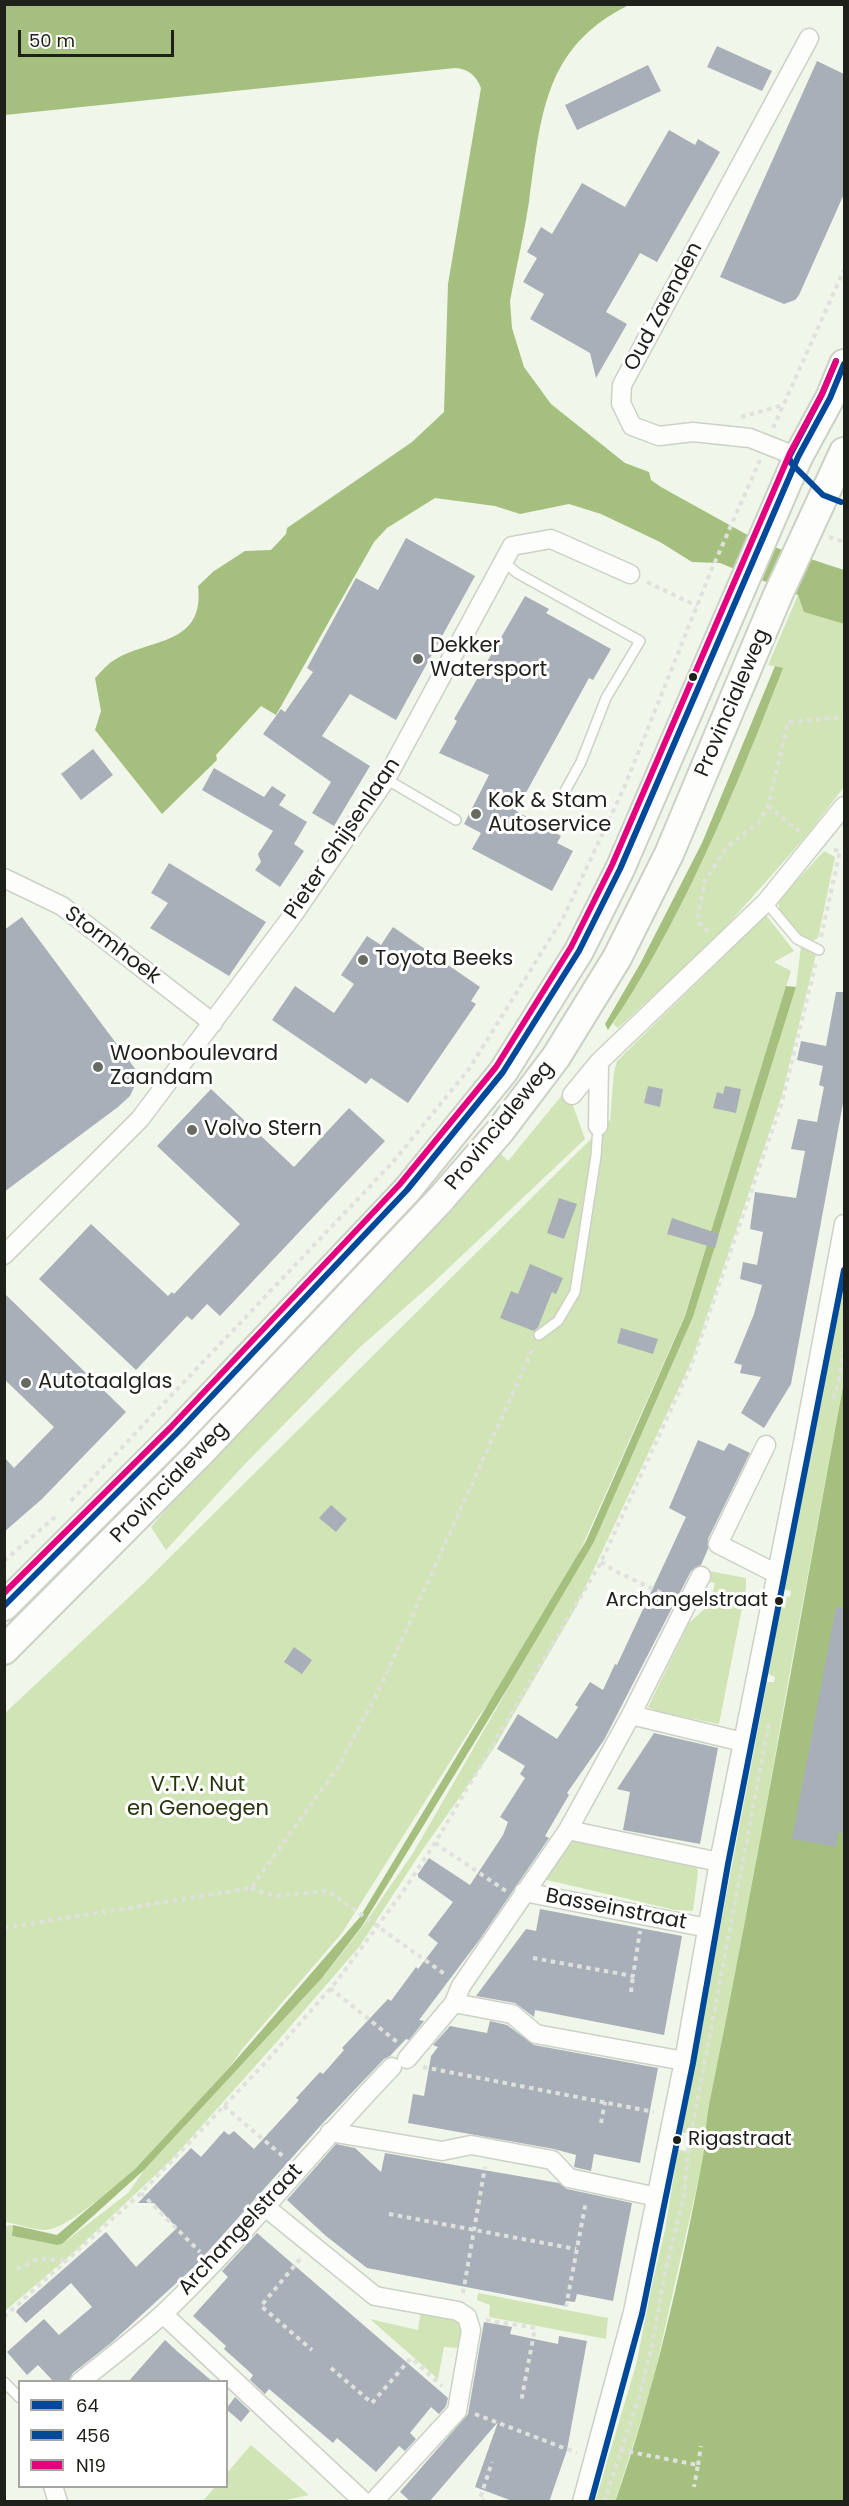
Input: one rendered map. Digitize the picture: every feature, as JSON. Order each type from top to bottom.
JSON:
[{"type":"main road","name":"Provincialeweg","points":[[4,1606],[176,1434],[398,1198],[503,1072],[579,951],[620,869],[798,458],[830,398],[844,363]]},
{"type":"main road","name":"Provincialeweg","points":[[4,1650],[197,1456],[440,1200],[500,1131],[556,1057],[617,958],[669,854],[777,597],[804,541],[837,490],[844,454],[798,458]]},
{"type":"main road","points":[[798,458],[837,490]]},
{"type":"street","name":"Oud Zaenden","points":[[798,458],[767,443],[750,438],[693,432],[659,436],[632,426],[621,403],[622,385],[809,38]]},
{"type":"street","name":"Pieter Ghijsenlaan","points":[[4,1255],[140,1119],[293,915],[386,779],[512,546],[550,539],[630,574]]},
{"type":"street","points":[[572,1095],[599,1062],[766,902],[844,807]]},
{"type":"street","name":"Stormhoek","points":[[4,878],[62,906],[213,1023]]},
{"type":"street","points":[[598,1126],[599,1062]]},
{"type":"street","points":[[582,2502],[633,2312],[657,2197],[719,1862],[844,1224]]},
{"type":"street","points":[[766,1445],[718,1544],[777,1574]]},
{"type":"street","name":"Archangelstraat","points":[[82,2380],[163,2314],[212,2265],[330,2132],[408,2061],[457,1994],[568,1830],[632,1715],[701,1576]]},
{"type":"street","points":[[632,1715],[743,1742]]},
{"type":"street","points":[[568,1830],[719,1862]]},
{"type":"street","name":"Basseinstraat","points":[[522,1896],[708,1928]]},
{"type":"street","points":[[457,1994],[512,2014],[536,2034],[684,2061]]},
{"type":"street","points":[[330,2132],[442,2151],[471,2145],[552,2160],[569,2178],[657,2197]]},
{"type":"street","points":[[264,2206],[375,2296],[463,2314],[471,2330],[458,2407],[373,2502]]},
{"type":"street","points":[[163,2314],[364,2502]]},
{"type":"lane","points":[[504,562],[517,573],[640,641],[606,698],[581,762],[558,804]]},
{"type":"lane","points":[[386,779],[456,820]]},
{"type":"lane","points":[[766,902],[797,939],[819,950]]},
{"type":"lane","points":[[539,1335],[558,1322],[575,1293],[596,1156],[598,1126]]},
{"type":"lane","points":[[4,2382],[18,2396]]},
{"type":"path","points":[[67,1506],[393,1162],[469,1069],[563,918],[624,788],[711,571],[844,270]]},
{"type":"path","points":[[630,574],[697,606]]},
{"type":"path","points":[[721,946],[697,920],[705,880],[728,846],[759,822],[768,806],[788,722],[844,717]]},
{"type":"path","points":[[4,2317],[141,2193],[224,2106],[330,1988],[435,1843],[601,1562],[691,1366],[782,1102],[819,950]]},
{"type":"path","points":[[251,1888],[340,1764],[380,1688],[539,1335]]},
{"type":"path","points":[[830,1403],[837,1388],[844,1350]]},
{"type":"path","points":[[4,1561],[59,1514]]},
{"type":"path","points":[[601,1562],[687,1604]]},
{"type":"path","points":[[604,2502],[640,2394],[653,2342],[664,2278],[684,2194],[688,2150],[754,1812],[770,1712]]},
{"type":"path","points":[[435,1843],[522,1896]]},
{"type":"path","points":[[4,1928],[251,1888],[274,1896],[328,1891],[377,1926],[457,1994]]},
{"type":"path","points":[[631,1992],[642,1915]]},
{"type":"path","points":[[533,1959],[633,1976]]},
{"type":"path","points":[[330,1988],[408,2061],[673,2115]]},
{"type":"path","points":[[601,2123],[605,2102]]},
{"type":"path","points":[[224,2106],[298,2169]]},
{"type":"path","points":[[489,2149],[474,2230],[463,2314],[535,2328],[521,2402]]},
{"type":"path","points":[[567,2307],[590,2183]]},
{"type":"path","points":[[141,2193],[212,2265]]},
{"type":"path","points":[[389,2214],[576,2249]]},
{"type":"path","points":[[312,2245],[261,2306],[312,2350]]},
{"type":"path","points":[[17,2269],[38,2259],[68,2260]]},
{"type":"path","points":[[330,2368],[372,2403],[411,2358],[458,2407],[594,2460]]},
{"type":"path","points":[[694,2487],[701,2446]]},
{"type":"path","points":[[620,2450],[698,2465]]},
{"type":"path","points":[[486,2502],[479,2500],[492,2462]]},
{"type":"green space","points":[[798,595],[805,612],[844,624],[844,787],[807,835],[717,937],[618,1028],[613,1024],[684,894],[726,805],[782,668],[768,665]]},
{"type":"green space","points":[[824,851],[835,857],[818,938],[809,943],[785,920],[778,901]]},
{"type":"green space","name":"V.T.V. Nut en Genoegen","points":[[766,915],[794,951],[774,962],[791,971],[685,1315],[546,1623],[594,1542],[693,1317],[796,987],[801,946],[816,954],[782,1095],[692,1360],[575,1609],[494,1748],[421,1852],[359,1947],[173,2158],[73,2253],[5,2311],[5,2226],[13,2225],[12,2236],[62,2244],[128,2193],[144,2170],[326,1974],[365,1923],[413,1853],[536,1640],[479,1716],[342,1933],[243,2048],[229,2068],[135,2169],[79,2214],[55,2228],[46,2230],[5,2222],[5,1713],[142,1585],[610,1120],[617,1061]]},
{"type":"green space","points":[[567,1089],[585,1139],[435,1281],[358,1349],[243,1466],[166,1550],[151,1527],[238,1429],[500,1153],[508,1161]]},
{"type":"green space","points":[[844,1279],[844,1381],[754,1876],[707,2116],[703,2159],[651,2390],[615,2501],[595,2502],[636,2365],[665,2230],[678,2150],[686,2151],[689,2134],[681,2132],[767,1682],[774,1682],[775,1677],[768,1674],[780,1607],[785,1608],[787,1596],[790,1597],[791,1591],[784,1589]]},
{"type":"green space","points":[[704,1570],[746,1578],[746,1588],[719,1724],[659,1712],[648,1707],[689,1623],[710,1604],[715,1583],[701,1581]]},
{"type":"green space","points":[[573,1837],[696,1863],[698,1873],[693,1911],[675,1910],[543,1879]]},
{"type":"green space","points":[[478,2293],[608,2318],[606,2339],[489,2317],[490,2305],[477,2300]]},
{"type":"green space","points":[[421,2310],[453,2314],[464,2324],[463,2348],[444,2347],[438,2379],[370,2319],[418,2330]]},
{"type":"green space","points":[[251,2445],[309,2495],[281,2501],[203,2501],[214,2488],[228,2488],[228,2472]]},
{"type":"shaded area","points":[[4,5],[629,5],[601,22],[579,42],[563,63],[551,87],[543,113],[510,301],[512,328],[524,367],[551,404],[625,463],[649,472],[651,480],[661,487],[762,543],[844,570],[844,624],[804,612],[798,595],[720,563],[692,562],[660,542],[601,514],[569,504],[520,514],[495,506],[435,498],[387,528],[374,542],[276,715],[261,706],[216,755],[217,760],[162,814],[95,730],[101,711],[95,678],[116,659],[173,637],[185,629],[193,619],[198,605],[198,586],[214,571],[245,551],[271,550],[286,534],[287,528],[412,442],[444,412],[448,284],[481,88],[471,73],[455,68],[5,115]]},
{"type":"shaded area","points":[[775,666],[783,668],[746,761],[705,854],[660,945],[608,1030],[605,1024],[640,964],[702,843]]},
{"type":"shaded area","points":[[786,986],[796,987],[693,1317],[594,1542],[362,1926],[323,1977],[144,2170],[62,2244],[12,2236],[13,2225],[57,2235],[135,2169],[229,2068],[360,1917],[586,1541],[685,1316]]},
{"type":"shaded area","points":[[844,1381],[844,2501],[615,2502],[654,2376],[694,2205],[709,2105]]},
{"type":"building","points":[[717,46],[772,71],[762,91],[707,67]]},
{"type":"building","points":[[817,61],[844,74],[844,194],[799,295],[795,300],[784,304],[720,277]]},
{"type":"building","points":[[648,65],[661,91],[577,130],[565,105]]},
{"type":"building","points":[[669,130],[695,145],[698,139],[720,152],[657,262],[640,253],[606,312],[627,324],[596,378],[590,353],[530,319],[544,294],[523,282],[537,258],[527,252],[541,227],[552,234],[582,183],[625,207]]},
{"type":"building","points":[[406,538],[475,576],[396,720],[350,694],[322,736],[370,766],[334,826],[312,813],[331,782],[263,734],[281,709],[285,712],[313,672],[307,668],[356,578],[378,590]]},
{"type":"building","points":[[525,596],[549,609],[546,613],[611,649],[593,680],[589,678],[516,811],[561,836],[557,843],[573,851],[552,891],[472,849],[481,833],[464,824],[489,775],[439,753],[457,721],[454,719]]},
{"type":"building","points":[[93,749],[113,775],[81,800],[61,774]]},
{"type":"building","points":[[214,768],[264,797],[272,786],[286,795],[279,805],[307,822],[294,844],[304,851],[280,887],[255,870],[261,862],[258,854],[273,831],[202,790]]},
{"type":"building","points":[[169,863],[266,922],[229,976],[150,928],[168,903],[151,893]]},
{"type":"building","points":[[22,917],[136,1070],[133,1073],[135,1085],[130,1096],[4,1192],[4,930]]},
{"type":"building","points":[[393,927],[480,987],[471,1001],[476,1004],[408,1103],[371,1078],[366,1084],[272,1020],[295,986],[334,1013],[354,984],[341,975],[367,936],[381,945]]},
{"type":"building","points":[[836,992],[844,992],[844,1098],[791,1384],[764,1428],[741,1413],[761,1377],[740,1373],[742,1365],[734,1363],[754,1314],[762,1285],[740,1279],[743,1262],[757,1265],[763,1232],[750,1229],[755,1192],[796,1198],[805,1151],[791,1149],[798,1119],[817,1122],[824,1087],[819,1085],[823,1066],[797,1060],[801,1041],[826,1046]]},
{"type":"building","points":[[648,1086],[663,1089],[660,1107],[644,1103]]},
{"type":"building","points":[[725,1086],[741,1089],[736,1113],[713,1108],[717,1092],[723,1094]]},
{"type":"building","points":[[211,1089],[294,1167],[349,1108],[385,1141],[220,1316],[207,1304],[192,1320],[187,1316],[136,1370],[39,1279],[91,1224],[168,1296],[172,1292],[174,1294],[240,1224],[157,1146]]},
{"type":"building","points":[[559,1198],[577,1204],[564,1239],[547,1233]]},
{"type":"building","points":[[672,1218],[719,1234],[715,1248],[667,1234]]},
{"type":"building","points":[[530,1264],[563,1278],[556,1294],[552,1292],[538,1327],[534,1331],[500,1318],[511,1291],[518,1294]]},
{"type":"building","points":[[4,1293],[126,1412],[42,1499],[4,1532],[4,1457],[14,1468],[54,1427],[4,1379]]},
{"type":"building","points":[[621,1328],[658,1339],[653,1354],[617,1343]]},
{"type":"building","points":[[698,1440],[724,1451],[729,1443],[750,1453],[708,1539],[708,1549],[701,1565],[691,1571],[604,1740],[567,1793],[569,1795],[545,1836],[549,1838],[480,1939],[419,2020],[424,2021],[409,2040],[406,2039],[390,2056],[384,2059],[322,2124],[196,2265],[111,2343],[73,2373],[69,2380],[52,2380],[38,2365],[27,2375],[7,2352],[44,2319],[59,2335],[92,2307],[71,2283],[26,2323],[16,2312],[18,2309],[106,2232],[136,2267],[177,2228],[154,2203],[138,2203],[191,2148],[201,2157],[224,2131],[229,2135],[234,2131],[254,2149],[299,2100],[296,2098],[320,2072],[323,2074],[344,2050],[342,2048],[388,1999],[391,2001],[416,1967],[418,1969],[438,1943],[428,1935],[453,1902],[418,1877],[418,1874],[429,1858],[470,1885],[503,1835],[508,1822],[500,1817],[525,1778],[520,1774],[525,1766],[497,1749],[518,1714],[557,1739],[578,1707],[575,1705],[590,1682],[603,1690],[615,1664],[617,1665],[686,1517],[669,1508]]},
{"type":"building","points":[[331,1505],[347,1519],[336,1532],[319,1518]]},
{"type":"building","points":[[836,1607],[844,1608],[844,1834],[838,1832],[836,1847],[792,1839]]},
{"type":"building","points":[[294,1647],[312,1660],[302,1674],[284,1662]]},
{"type":"building","points":[[654,1733],[718,1748],[700,1844],[623,1830],[630,1792],[617,1789]]},
{"type":"building","points":[[540,1909],[682,1936],[664,2035],[535,2010],[534,2017],[515,2003],[476,1996],[526,1929],[536,1931]]},
{"type":"building","points":[[490,2021],[507,2025],[534,2045],[658,2068],[640,2163],[594,2154],[591,2171],[574,2167],[576,2155],[554,2149],[408,2123],[413,2094],[424,2096],[431,2056],[438,2047],[433,2045],[450,2026],[487,2033]]},
{"type":"building","points":[[336,2144],[355,2148],[381,2172],[385,2153],[559,2183],[567,2189],[632,2203],[613,2301],[577,2294],[575,2302],[566,2301],[565,2306],[367,2268],[326,2236],[287,2200]]},
{"type":"building","points":[[257,2233],[448,2398],[446,2406],[439,2414],[431,2407],[410,2433],[416,2439],[405,2451],[399,2446],[376,2472],[337,2438],[333,2443],[269,2389],[265,2394],[250,2380],[253,2375],[193,2316],[228,2277],[222,2271]]},
{"type":"building","points":[[484,2322],[512,2327],[510,2334],[558,2344],[559,2336],[587,2341],[567,2450],[549,2502],[515,2502],[475,2487],[498,2422],[429,2502],[411,2502],[400,2492],[468,2414]]},
{"type":"building","points":[[165,2340],[211,2380],[130,2380]]},
{"type":"building","points":[[235,2397],[250,2411],[241,2422],[228,2411],[228,2406]]},
{"type":"transit line","name":"456","points":[[836,361],[822,394],[789,457],[791,463],[823,495],[841,502]]},
{"type":"transit line","name":"N19","points":[[4,1593],[170,1428],[400,1184],[496,1067],[571,947],[612,865],[790,453],[822,394],[836,361]]},
{"type":"transit line","name":"64","points":[[4,1606],[176,1434],[407,1190],[503,1072],[579,951],[620,869],[798,457],[830,398],[844,364]]},
{"type":"transit line","name":"456","points":[[591,2502],[642,2314],[693,2063],[728,1864],[844,1270]]},
{"type":"place","name":"Dekker Watersport","points":[[418,659]]},
{"type":"place","name":"Kok & Stam Autoservice","points":[[476,814]]},
{"type":"place","name":"Toyota Beeks","points":[[363,960]]},
{"type":"place","name":"Woonboulevard Zaandam","points":[[98,1067]]},
{"type":"place","name":"Volvo Stern","points":[[192,1130]]},
{"type":"place","name":"Autotaalglas","points":[[26,1383]]},
{"type":"place","name":"Archangelstraat","points":[[779,1601]]},
{"type":"place","name":"Rigastraat","points":[[677,2140]]}]
